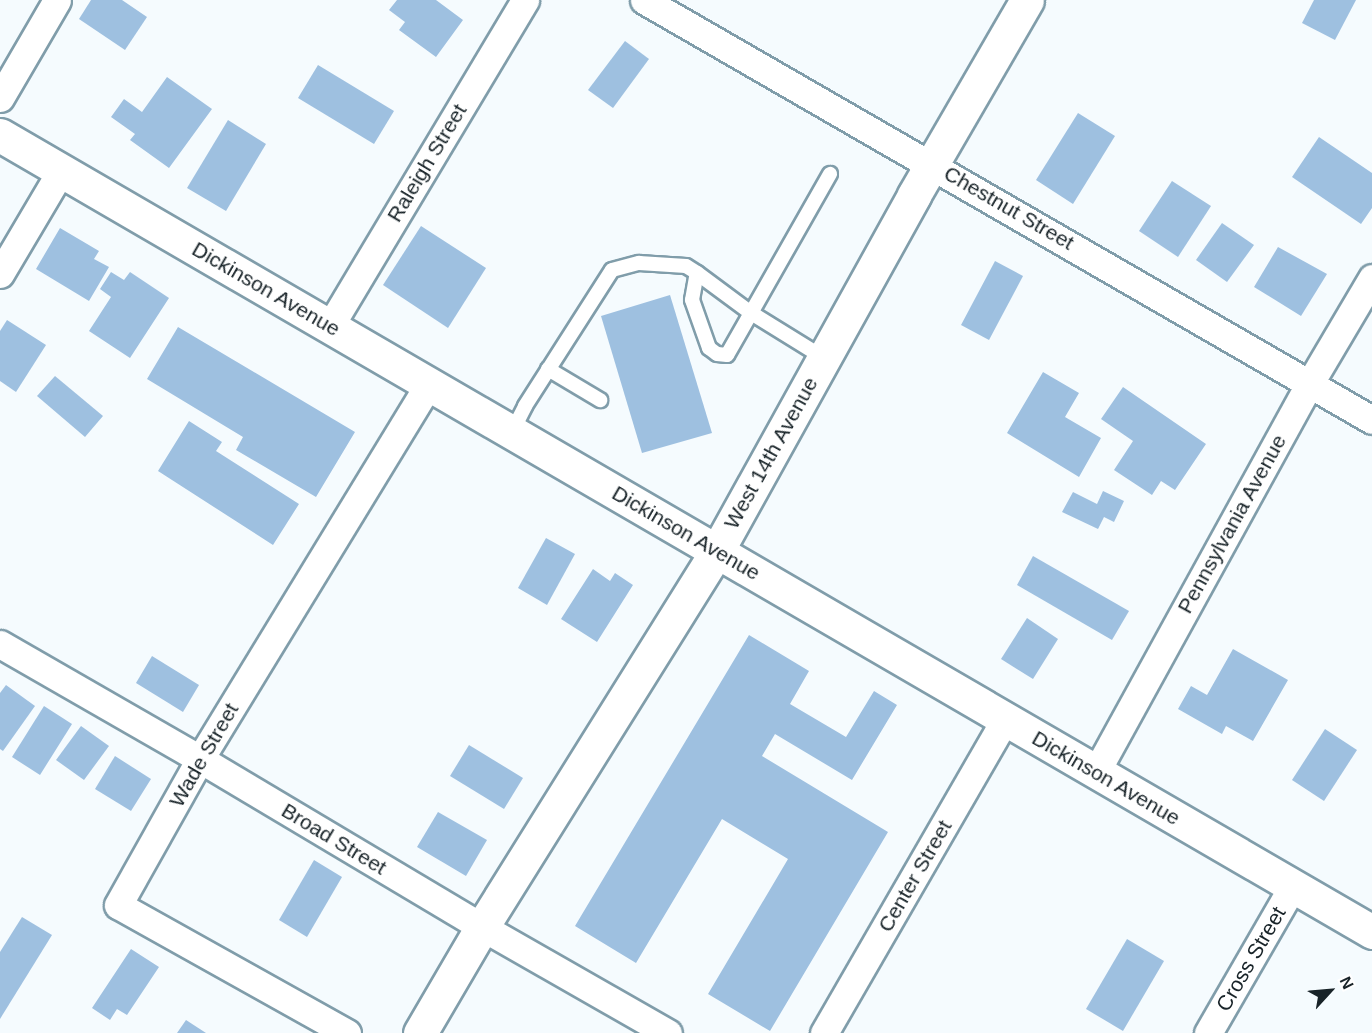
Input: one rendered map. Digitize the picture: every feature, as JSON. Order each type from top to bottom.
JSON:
[{"type":"main road","name":"West 14th Avenue","points":[[420,1033],[482,927],[717,551],[932,164],[1027,0]]},
{"type":"main road","name":"Dickinson Avenue","points":[[0,135],[1372,932]]},
{"type":"street","points":[[0,98],[57,0]]},
{"type":"street","name":"Raleigh Street","points":[[330,326],[525,0]]},
{"type":"street","name":"Chestnut Street","points":[[644,0],[932,164],[1372,420]]},
{"type":"street","points":[[0,274],[61,171]]},
{"type":"street","name":"Pennsylvania Avenue","points":[[1096,772],[1310,383],[1372,278]]},
{"type":"street","name":"Wade Street","points":[[347,1033],[118,905],[200,759],[429,384]]},
{"type":"street","name":"Broad Street","points":[[0,644],[200,759],[482,927],[668,1033]]},
{"type":"street","name":"Center Street","points":[[824,1033],[1005,719]]},
{"type":"street","name":"Cross Street","points":[[1208,1033],[1293,886]]},
{"type":"lane","points":[[697,273],[692,300],[709,348],[717,354],[727,355],[830,174]]},
{"type":"lane","points":[[512,432],[548,369],[612,270],[639,263],[686,266],[751,313],[824,358]]},
{"type":"lane","points":[[548,369],[600,400]]},
{"type":"building","points":[[91,0],[122,0],[147,17],[125,50],[79,19]]},
{"type":"building","points":[[397,0],[436,0],[463,20],[436,57],[399,30],[405,22],[389,10]]},
{"type":"building","points":[[1314,0],[1356,0],[1335,40],[1302,23]]},
{"type":"building","points":[[625,41],[649,59],[613,108],[588,90]]},
{"type":"building","points":[[318,65],[394,111],[374,144],[298,98]]},
{"type":"building","points":[[167,77],[212,109],[169,168],[130,140],[135,134],[111,117],[124,99],[142,112]]},
{"type":"building","points":[[1078,113],[1115,136],[1073,204],[1036,180]]},
{"type":"building","points":[[228,120],[266,144],[226,211],[187,188]]},
{"type":"building","points":[[1319,137],[1372,173],[1372,208],[1361,224],[1292,177]]},
{"type":"building","points":[[1172,181],[1211,206],[1178,257],[1139,231]]},
{"type":"building","points":[[1222,223],[1254,245],[1227,282],[1196,260]]},
{"type":"building","points":[[421,226],[486,268],[448,328],[383,285]]},
{"type":"building","points":[[60,228],[99,251],[94,259],[109,267],[89,301],[36,269]]},
{"type":"building","points":[[1278,247],[1327,274],[1301,316],[1254,287]]},
{"type":"building","points":[[995,261],[1023,276],[989,340],[961,325]]},
{"type":"building","points":[[111,272],[124,280],[130,272],[169,298],[130,358],[89,331],[111,297],[100,289]]},
{"type":"building","points":[[670,295],[712,433],[642,453],[601,316]]},
{"type":"building","points":[[7,320],[46,345],[16,392],[0,381],[0,331]]},
{"type":"building","points":[[178,327],[355,432],[316,497],[236,450],[243,437],[147,379]]},
{"type":"building","points":[[1043,372],[1079,393],[1065,417],[1101,438],[1079,477],[1007,433]]},
{"type":"building","points":[[55,376],[103,416],[85,437],[37,396]]},
{"type":"building","points":[[1123,387],[1206,444],[1175,490],[1161,481],[1152,495],[1114,470],[1133,441],[1101,419]]},
{"type":"building","points":[[189,421],[222,442],[216,451],[299,504],[273,545],[158,471]]},
{"type":"building","points":[[1103,491],[1124,501],[1114,522],[1104,517],[1098,529],[1062,512],[1073,492],[1097,504]]},
{"type":"building","points":[[546,538],[575,554],[547,605],[518,588]]},
{"type":"building","points":[[1033,556],[1129,611],[1112,640],[1017,585]]},
{"type":"building","points":[[593,569],[610,581],[615,573],[633,585],[597,642],[561,619]]},
{"type":"building","points":[[1027,618],[1058,639],[1033,679],[1001,659]]},
{"type":"building","points":[[749,635],[809,671],[790,704],[846,737],[874,691],[897,705],[852,780],[775,734],[762,756],[888,832],[770,1031],[708,994],[788,859],[722,819],[636,963],[575,926]]},
{"type":"building","points":[[1233,649],[1288,680],[1253,741],[1226,726],[1222,734],[1178,709],[1191,686],[1207,695]]},
{"type":"building","points":[[152,656],[199,685],[183,712],[136,683]]},
{"type":"building","points":[[6,685],[35,706],[3,751],[0,749],[0,693]]},
{"type":"building","points":[[44,706],[72,724],[40,775],[12,757]]},
{"type":"building","points":[[81,726],[109,746],[84,780],[56,760]]},
{"type":"building","points":[[1325,729],[1357,750],[1324,801],[1292,780]]},
{"type":"building","points":[[469,745],[523,778],[504,809],[450,776]]},
{"type":"building","points":[[115,756],[151,779],[131,811],[95,789]]},
{"type":"building","points":[[438,812],[487,840],[466,876],[417,847]]},
{"type":"building","points":[[314,860],[342,877],[307,937],[279,920]]},
{"type":"building","points":[[22,917],[52,935],[0,1019],[0,952]]},
{"type":"building","points":[[1127,939],[1164,961],[1123,1031],[1086,1009]]},
{"type":"building","points":[[131,949],[159,967],[127,1015],[117,1009],[110,1020],[92,1008]]},
{"type":"building","points":[[186,1020],[206,1033],[177,1033]]}]
